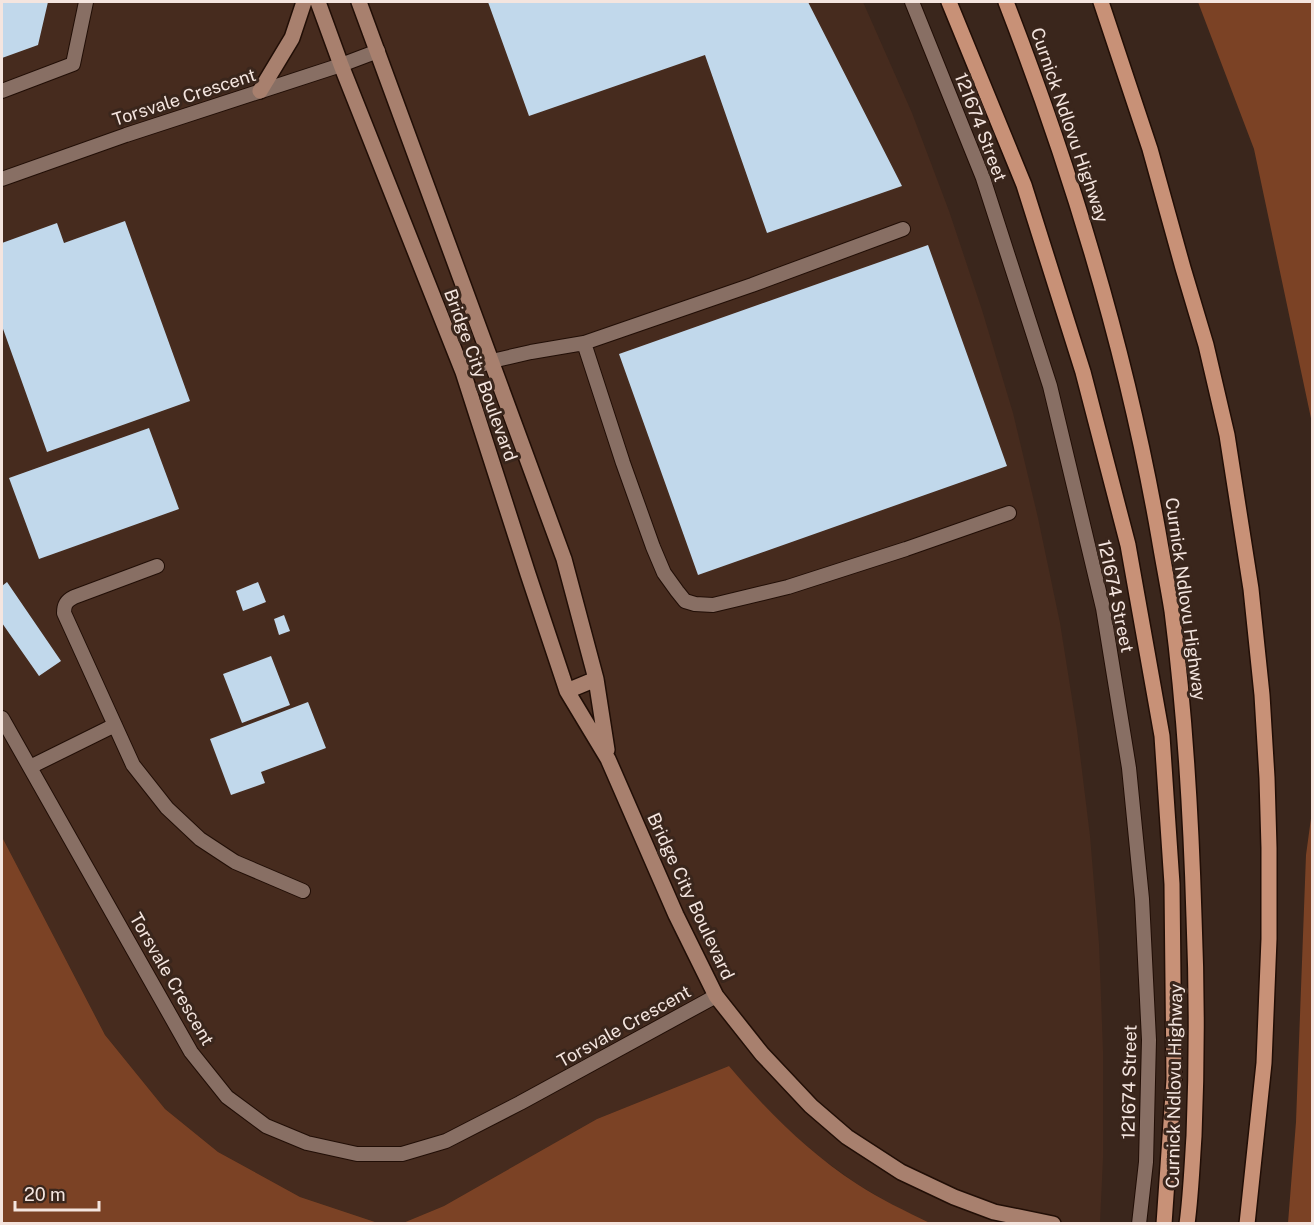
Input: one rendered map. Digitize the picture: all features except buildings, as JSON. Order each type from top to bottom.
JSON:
[{"type":"main road","points":[[949,2],[1024,185],[1083,372],[1128,545],[1162,736],[1172,884],[1174,1079],[1164,1224]]},
{"type":"main road","name":"Curnick Ndlovu Highway","points":[[1006,2],[1036,80],[1080,212],[1114,327],[1137,423],[1172,609],[1185,735],[1191,823],[1196,986],[1196,1084],[1187,1224]]},
{"type":"main road","points":[[1104,5],[1150,149],[1206,345],[1227,435],[1251,589],[1262,694],[1266,768],[1269,939],[1264,1063],[1247,1224]]},
{"type":"street","points":[[260,91],[292,38],[304,2]]},
{"type":"street","name":"Bridge City Boulevard","points":[[318,2],[463,372],[567,691],[608,759],[676,915],[716,996],[762,1054],[811,1106],[847,1137],[901,1172],[954,1197],[994,1212],[1053,1224]]},
{"type":"street","name":"Bridge City Boulevard","points":[[359,2],[564,560],[596,679],[608,759]]},
{"type":"street","points":[[567,691],[596,679]]},
{"type":"lane","points":[[2,91],[73,64],[86,2]]},
{"type":"lane","name":"121674 Street","points":[[912,2],[983,178],[1050,386],[1103,608],[1129,768],[1142,899],[1149,1040],[1146,1162],[1139,1224]]},
{"type":"lane","name":"Torsvale Crescent","points":[[2,179],[378,51]]},
{"type":"lane","points":[[463,372],[492,361],[584,343],[752,285],[903,229]]},
{"type":"lane","points":[[584,343],[623,463],[664,573],[677,591],[686,600],[695,604],[713,605],[788,587],[1009,513]]},
{"type":"lane","points":[[158,566],[74,597],[64,606],[64,613],[133,765],[167,808],[200,839],[235,862],[303,891]]},
{"type":"lane","name":"Torsvale Crescent","points":[[2,718],[190,1052],[227,1097],[266,1126],[307,1143],[357,1154],[402,1154],[446,1141],[716,996]]},
{"type":"lane","points":[[30,767],[115,725]]},
{"type":"shaded area","points":[[2,2],[863,2],[912,113],[949,211],[982,310],[1013,413],[1060,623],[1077,730],[1090,836],[1099,944],[1103,1051],[1103,1158],[1100,1223],[930,1223],[894,1206],[857,1184],[821,1158],[757,1099],[729,1066],[597,1119],[444,1206],[403,1223],[378,1223],[300,1197],[218,1152],[165,1109],[105,1035],[2,837]]},
{"type":"shaded area","points":[[1198,2],[1312,2],[1312,423],[1254,149]]},
{"type":"shaded area","points":[[1312,811],[1312,1223],[1288,1223],[1296,1122],[1306,855]]},
{"type":"shaded area","points":[[2,837],[105,1035],[165,1109],[218,1152],[300,1197],[378,1223],[2,1223]]},
{"type":"shaded area","points":[[729,1066],[773,1115],[839,1172],[893,1205],[930,1223],[403,1223],[444,1206],[597,1119]]}]
